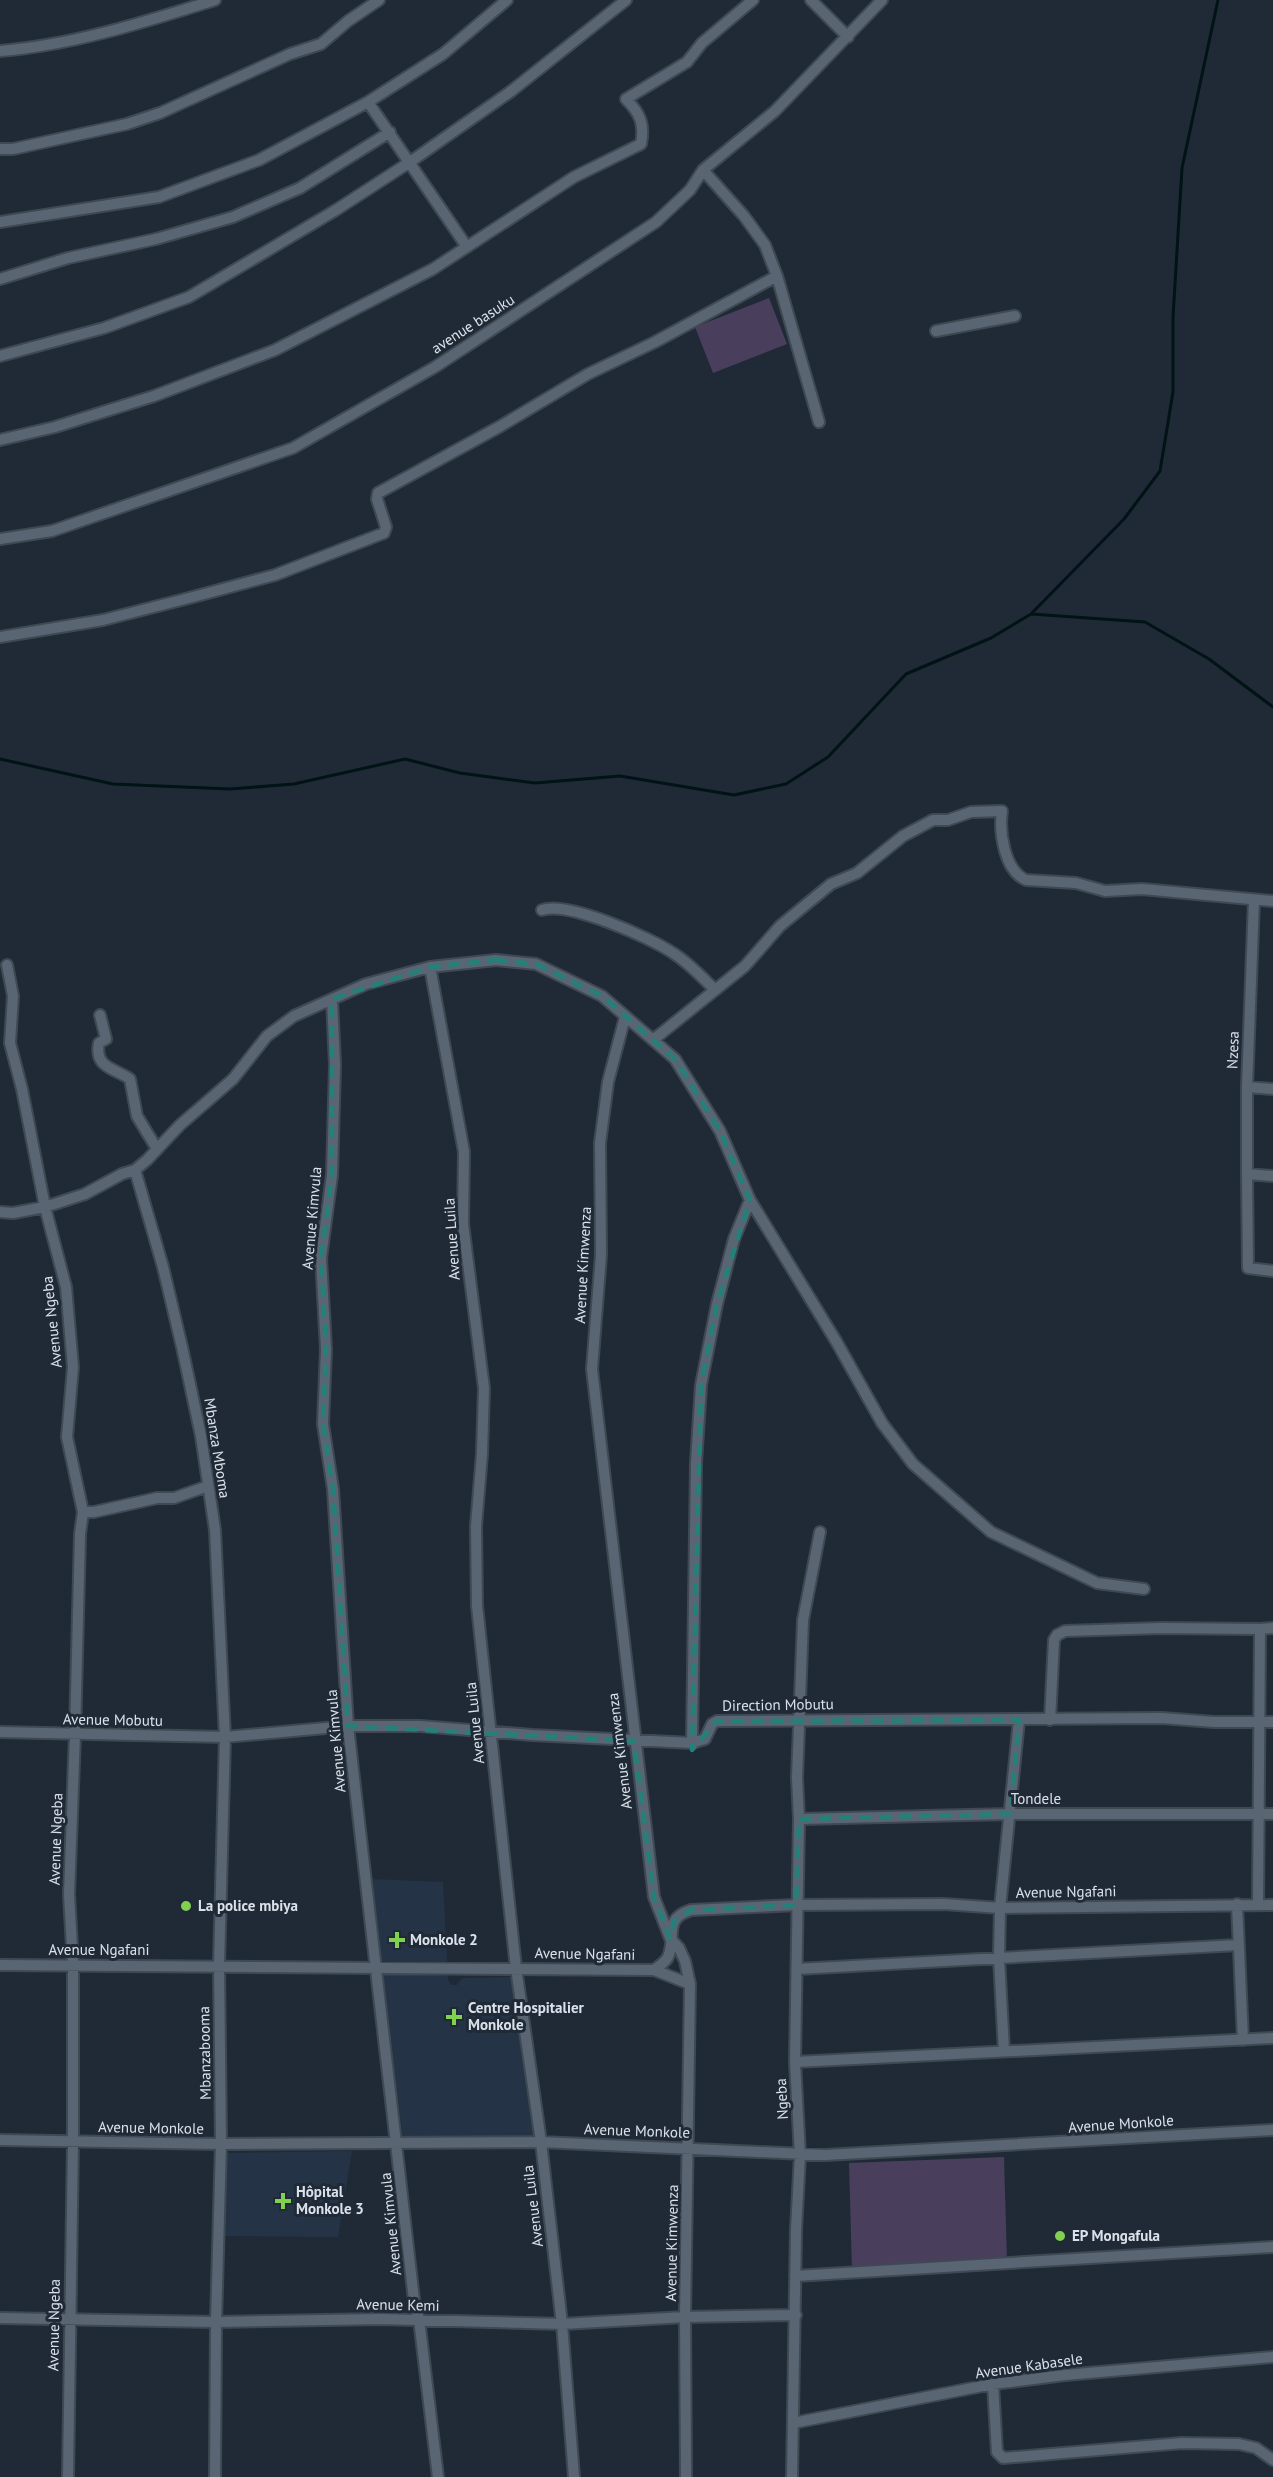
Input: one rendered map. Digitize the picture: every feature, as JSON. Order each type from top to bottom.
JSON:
[{"type":"street","points":[[0,51],[39,48],[133,25],[215,0]]},
{"type":"street","points":[[0,148],[13,149],[127,124],[160,113],[290,54],[321,44],[348,21],[380,0]]},
{"type":"street","points":[[0,222],[159,197],[259,160],[368,102],[443,54],[507,0]]},
{"type":"street","points":[[0,356],[104,328],[189,297],[336,210],[410,162],[510,92],[626,0]]},
{"type":"street","points":[[0,440],[55,427],[154,396],[275,350],[433,269],[574,177],[641,144],[643,123],[626,99],[687,62],[702,42],[753,0]]},
{"type":"street","points":[[811,0],[848,37]]},
{"type":"street","name":"avenue basuku","points":[[0,539],[52,531],[302,444],[435,367],[642,232],[690,190],[703,170],[775,111],[882,0]]},
{"type":"street","points":[[368,102],[467,247]]},
{"type":"street","points":[[0,279],[68,258],[156,239],[233,217],[300,188],[390,132]]},
{"type":"street","points":[[703,170],[744,216],[765,245],[777,276],[819,422]]},
{"type":"street","points":[[0,637],[103,620],[275,575],[384,533],[386,529],[377,499],[378,493],[499,427],[588,374],[655,342],[777,276]]},
{"type":"street","points":[[936,331],[1015,316]]},
{"type":"street","points":[[653,1040],[745,966],[780,926],[831,884],[857,873],[899,838],[927,822],[948,820],[971,812],[1002,811],[1002,827],[1010,863],[1019,877],[1026,880],[1076,883],[1105,891],[1142,889],[1273,901]]},
{"type":"street","name":"Nzesa","points":[[1254,900],[1247,1087],[1248,1268],[1273,1271]]},
{"type":"street","points":[[542,910],[556,908],[586,915],[644,938],[671,951],[715,990]]},
{"type":"street","points":[[0,1212],[13,1213],[45,1207],[84,1194],[122,1174],[135,1170],[180,1125],[232,1079],[267,1036],[294,1016],[366,984],[430,967],[496,960],[536,964],[602,996],[680,1065],[720,1131],[750,1200],[836,1341],[882,1423],[913,1464],[991,1532],[1096,1583],[1143,1588]]},
{"type":"street","name":"Avenue Ngeba","points":[[7,964],[13,996],[10,1043],[22,1089],[45,1207],[66,1287],[73,1367],[67,1437],[83,1512],[80,1534],[69,1894],[73,1965],[73,2142],[68,2477]]},
{"type":"street","name":"Avenue Luila","points":[[430,967],[464,1152],[463,1224],[484,1388],[482,1454],[476,1526],[477,1606],[516,1968],[562,2324],[574,2477]]},
{"type":"street","name":"Avenue Kimvula","points":[[333,999],[335,1065],[332,1175],[321,1258],[326,1349],[324,1424],[333,1489],[348,1726],[414,2300],[419,2319],[438,2477]]},
{"type":"street","points":[[100,1015],[106,1039],[99,1043],[97,1053],[102,1064],[130,1078],[137,1116],[157,1149]]},
{"type":"street","name":"Avenue Kimwenza","points":[[626,1017],[608,1082],[600,1143],[601,1254],[592,1369],[654,1897],[670,1938],[679,1948],[685,1961],[690,1984],[685,2317],[686,2477]]},
{"type":"street","points":[[1247,1087],[1273,1089]]},
{"type":"street","name":"Mbanza Mboma","points":[[135,1170],[183,1347],[201,1436],[215,1530],[225,1737]]},
{"type":"street","points":[[1247,1174],[1273,1176]]},
{"type":"street","points":[[225,1737],[348,1726],[420,1726],[692,1743],[696,1463],[701,1385],[717,1304],[735,1239],[750,1200]]},
{"type":"street","points":[[83,1512],[94,1512],[158,1498],[174,1498],[208,1486]]},
{"type":"street","name":"Ngeba","points":[[792,2477],[795,2276],[800,2155],[795,2062],[799,1819],[797,1778],[803,1620],[820,1532]]},
{"type":"street","points":[[1050,1720],[1054,1640],[1057,1635],[1065,1631],[1273,1628]]},
{"type":"street","points":[[1258,1905],[1260,1629]]},
{"type":"street","name":"Direction Mobutu","points":[[692,1743],[705,1739],[712,1724],[717,1720],[1162,1718],[1214,1722],[1273,1722]]},
{"type":"street","points":[[1004,2051],[999,1958],[1000,1908],[1019,1720]]},
{"type":"street","name":"Avenue Mobutu","points":[[0,1732],[225,1737]]},
{"type":"street","name":"Mbanzabooma","points":[[215,2477],[221,2144],[219,1965],[225,1737]]},
{"type":"street","name":"Tondele","points":[[799,1819],[1010,1814],[1273,1814]]},
{"type":"street","name":"Avenue Ngafani","points":[[0,1965],[654,1970],[669,1955],[674,1921],[681,1914],[692,1910],[796,1905],[945,1904],[1000,1908],[1273,1905]]},
{"type":"street","points":[[1237,1904],[1243,2040]]},
{"type":"street","points":[[797,1969],[1238,1945]]},
{"type":"street","points":[[654,1970],[690,1984]]},
{"type":"street","points":[[795,2062],[1273,2038]]},
{"type":"street","name":"Avenue Monkole","points":[[0,2140],[221,2144],[540,2142],[800,2155],[1005,2146],[1273,2130]]},
{"type":"street","points":[[795,2276],[1273,2247]]},
{"type":"street","name":"Avenue Kemi","points":[[0,2318],[216,2322],[419,2319],[562,2324],[685,2317],[796,2315]]},
{"type":"street","name":"Avenue Kabasele","points":[[793,2423],[993,2384],[1065,2375],[1273,2357]]},
{"type":"street","points":[[993,2384],[997,2452],[1003,2458],[1182,2443],[1239,2444],[1256,2448],[1273,2460]]},
{"type":"highlighted area","points":[[496,960],[536,964],[602,996],[675,1059],[720,1131],[750,1200],[717,1304],[701,1385],[692,1750],[717,1721],[1019,1720],[1010,1814],[799,1819],[796,1905],[691,1910],[674,1921],[670,1938],[654,1897],[634,1741],[348,1726],[333,1489],[323,1424],[326,1349],[321,1258],[332,1175],[332,999],[430,967]]},
{"type":"shaded area","points":[[769,298],[787,344],[713,373],[695,327]]},
{"type":"shaded area","name":"Centre Hospitalier Monkole","points":[[371,1879],[443,1882],[448,1980],[451,1985],[457,1985],[462,1978],[515,1977],[535,2140],[403,2139]]},
{"type":"shaded area","name":"Hôpital Monkole 3","points":[[352,2151],[338,2237],[221,2236],[223,2153]]},
{"type":"shaded area","points":[[1004,2157],[1007,2262],[852,2270],[849,2163]]},
{"type":"waterway","points":[[1031,614],[1124,519],[1160,471],[1173,392],[1173,317],[1182,168],[1218,0]]},
{"type":"waterway","points":[[0,759],[113,784],[230,789],[294,784],[405,759],[460,773],[535,783],[620,776],[734,795],[786,784],[828,757],[906,674],[991,638],[1031,614],[1145,622],[1209,659],[1273,707]]},
{"type":"place","name":"La police mbiya","points":[[186,1906]]},
{"type":"place","name":"Monkole 2","points":[[397,1940]]},
{"type":"place","name":"Centre Hospitalier Monkole","points":[[454,2017]]},
{"type":"place","name":"Hôpital Monkole 3","points":[[283,2201]]},
{"type":"place","name":"EP Mongafula","points":[[1060,2236]]}]
